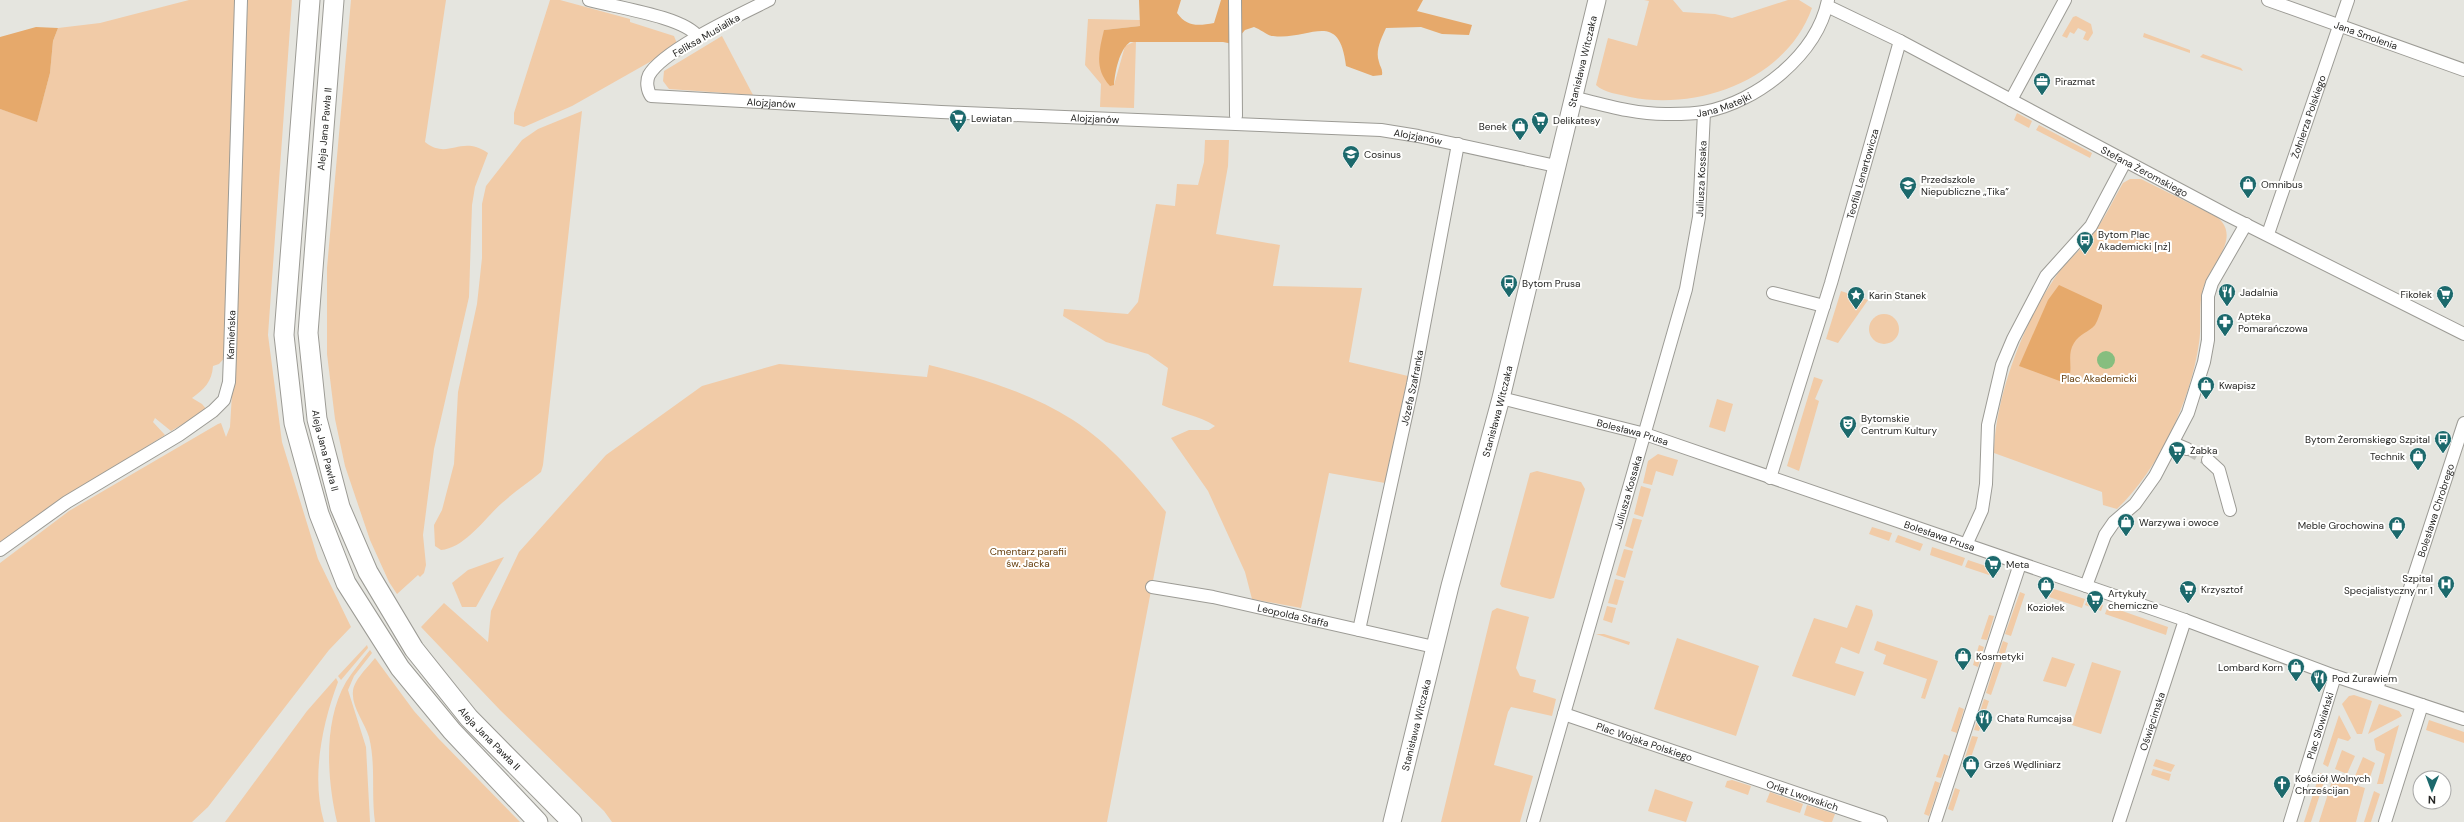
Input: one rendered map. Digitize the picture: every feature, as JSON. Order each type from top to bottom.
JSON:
[{"type":"main road","points":[[310,0],[284,335],[294,423],[319,514],[346,584],[400,668],[452,731],[538,822]]},
{"type":"main road","name":"Aleja Jana Pawła II","points":[[334,0],[308,333],[317,419],[338,500],[368,572],[414,649],[468,718],[572,822]]},
{"type":"street","name":"Kamieńska","points":[[0,550],[67,502],[179,435],[213,411],[224,400],[229,382],[241,0]]},
{"type":"street","points":[[589,0],[609,3],[669,20],[694,30],[698,37]]},
{"type":"street","name":"Feliksa Musialika","points":[[648,77],[655,66],[698,37],[769,0]]},
{"type":"street","points":[[1235,0],[1236,116]]},
{"type":"street","name":"Stanisława Witczaka","points":[[1392,822],[1434,647],[1501,398],[1572,97],[1597,0]]},
{"type":"street","points":[[2011,100],[2065,0]]},
{"type":"street","name":"Jana Smolenia","points":[[2268,0],[2464,70]]},
{"type":"street","name":"Żołnierza Polskiego","points":[[2268,234],[2341,26],[2348,0]]},
{"type":"street","name":"Jana Matejki","points":[[1572,97],[1637,112],[1669,114],[1704,112],[1729,104],[1762,87],[1791,66],[1815,32],[1828,3]]},
{"type":"street","name":"Stefana Żeromskiego","points":[[1828,3],[2125,162],[2464,334]]},
{"type":"street","name":"Teofila Lenartowicza","points":[[1770,478],[1824,306],[1900,41]]},
{"type":"street","name":"Alojzjanów","points":[[648,77],[648,92],[651,96],[948,112],[1381,130],[1458,144],[1556,166]]},
{"type":"street","name":"Juliusza Kossaka","points":[[1533,822],[1686,289],[1694,251],[1703,154],[1704,112]]},
{"type":"street","name":"Józefa Szafranka","points":[[1359,630],[1413,384],[1458,144]]},
{"type":"street","points":[[1966,545],[1982,510],[1986,484],[1988,425],[1994,394],[2007,352],[2040,287],[2057,264],[2091,226],[2125,162]]},
{"type":"street","points":[[2086,586],[2105,535],[2114,522],[2135,504],[2155,476],[2188,413],[2204,362],[2208,340],[2208,296],[2212,283],[2246,224]]},
{"type":"street","points":[[1773,293],[1824,306]]},
{"type":"street","name":"Bolesława Prusa","points":[[1501,398],[1645,434],[2185,620],[2335,676],[2464,719]]},
{"type":"street","name":"Bolesława Chrobrego","points":[[2377,689],[2464,423]]},
{"type":"street","points":[[2173,443],[2187,449]]},
{"type":"street","points":[[2208,460],[2219,470],[2230,510]]},
{"type":"street","points":[[1935,822],[2020,564]]},
{"type":"street","name":"Leopolda Staffa","points":[[1152,587],[1213,597],[1434,647]]},
{"type":"street","name":"Oświęcimska","points":[[2119,822],[2185,620]]},
{"type":"street","name":"Plac Słowiański","points":[[2290,822],[2335,676]]},
{"type":"street","points":[[2385,822],[2422,705]]},
{"type":"street","name":"Plac Wojska Polskiego","points":[[1564,714],[1725,769]]},
{"type":"street","name":"Orląt Lwowskich","points":[[1725,769],[1881,822]]},
{"type":"green space","points":[[189,0],[235,0],[237,4],[227,355],[219,364],[213,366],[207,385],[192,398],[202,404],[207,410],[171,431],[155,418],[153,422],[165,435],[66,497],[0,544],[0,109],[37,121],[50,73],[53,41],[58,28],[100,23]]},
{"type":"green space","points":[[248,0],[292,0],[268,335],[282,442],[318,559],[351,627],[329,650],[208,807],[192,822],[0,822],[0,563],[69,511],[218,424],[221,423],[226,437],[230,427],[233,377],[235,228]]},
{"type":"green space","points":[[351,0],[446,0],[425,142],[433,147],[441,149],[470,146],[488,153],[475,187],[472,205],[469,297],[434,449],[423,535],[426,565],[424,573],[420,577],[418,575],[397,594],[389,582],[370,540],[345,466],[335,419],[327,354],[327,268]]},
{"type":"green space","points":[[550,0],[560,0],[630,19],[630,22],[674,36],[678,46],[572,106],[524,127],[514,124],[514,113]]},
{"type":"green space","points":[[1644,0],[1673,0],[1683,12],[1715,14],[1732,18],[1788,0],[1799,0],[1812,8],[1800,33],[1783,54],[1762,71],[1738,84],[1711,94],[1684,99],[1657,100],[1612,93],[1599,88],[1596,85],[1608,38],[1637,46],[1649,1]]},
{"type":"green space","points":[[2076,16],[2091,24],[2093,33],[2088,41],[2083,39],[2086,32],[2078,28],[2074,34],[2070,32],[2067,38],[2062,36],[2073,17]]},
{"type":"green space","points":[[1088,19],[1140,20],[1140,26],[1104,30],[1114,85],[1125,46],[1136,41],[1134,108],[1100,107],[1101,84],[1085,65]]},
{"type":"green space","points":[[2144,33],[2190,50],[2190,53],[2143,37]]},
{"type":"green space","points":[[722,36],[753,95],[669,89],[663,81],[664,71]]},
{"type":"green space","points":[[2203,54],[2241,68],[2243,71],[2200,57]]},
{"type":"green space","points":[[582,111],[541,472],[511,495],[466,538],[450,548],[441,550],[435,546],[434,525],[442,510],[454,464],[458,392],[477,304],[482,258],[482,204],[486,186],[522,140],[538,129]]},
{"type":"green space","points":[[2017,113],[2032,121],[2029,128],[2014,120]]},
{"type":"green space","points":[[2039,125],[2092,153],[2090,158],[2036,130]]},
{"type":"green space","points":[[1205,140],[1229,140],[1228,166],[1216,234],[1280,245],[1273,286],[1362,288],[1349,362],[1408,376],[1385,483],[1329,473],[1301,608],[1252,599],[1245,572],[1208,491],[1171,438],[1189,430],[1209,430],[1215,426],[1202,419],[1162,405],[1168,368],[1148,354],[1106,342],[1063,316],[1064,309],[1128,314],[1138,302],[1156,204],[1175,206],[1177,184],[1198,185],[1204,162]]},
{"type":"green space","name":"Plac Akademicki","points":[[2130,179],[2141,179],[2217,217],[2224,225],[2227,234],[2226,243],[2206,280],[2203,289],[2199,343],[2195,365],[2181,410],[2159,454],[2132,493],[2117,509],[2103,505],[2102,492],[1994,453],[1999,409],[2005,386],[2022,339],[2032,317],[2058,273],[2092,236],[2123,183]]},
{"type":"green space","points":[[1841,291],[1868,300],[1838,343],[1826,339]]},
{"type":"green space","points":[[1884,314],[1895,318],[1899,329],[1895,340],[1884,344],[1873,340],[1869,329],[1873,318]]},
{"type":"green space","name":"Cmentarz parafii św. Jacka","points":[[779,364],[927,377],[929,365],[1004,387],[1057,410],[1087,429],[1123,462],[1166,512],[1107,822],[612,822],[604,811],[500,710],[421,627],[444,603],[488,642],[491,611],[519,552],[606,455],[702,386]]},
{"type":"green space","points":[[1814,377],[1823,380],[1815,399],[1819,401],[1799,471],[1787,466]]},
{"type":"green space","points":[[1717,399],[1733,404],[1725,432],[1709,427]]},
{"type":"green space","points":[[1658,454],[1678,460],[1673,476],[1656,471],[1652,485],[1643,483],[1648,461]]},
{"type":"green space","points":[[1537,471],[1581,482],[1585,489],[1554,598],[1550,599],[1502,587],[1500,584],[1530,473]]},
{"type":"green space","points":[[1641,486],[1651,489],[1643,517],[1634,514]]},
{"type":"green space","points":[[1633,518],[1642,520],[1633,549],[1625,546]]},
{"type":"green space","points":[[1872,527],[1892,533],[1889,541],[1869,534]]},
{"type":"green space","points":[[1898,535],[1923,544],[1920,551],[1895,542]]},
{"type":"green space","points":[[1932,547],[1965,558],[1962,566],[1930,555]]},
{"type":"green space","points":[[1624,549],[1633,551],[1625,578],[1616,575]]},
{"type":"green space","points":[[504,557],[476,607],[462,607],[452,583],[468,570]]},
{"type":"green space","points":[[1968,560],[1998,570],[1997,575],[1992,576],[1965,567]]},
{"type":"green space","points":[[1615,579],[1624,581],[1617,605],[1608,603]]},
{"type":"green space","points":[[2051,588],[2085,599],[2082,608],[2049,597]]},
{"type":"green space","points":[[2020,592],[2025,594],[2011,636],[2005,634]]},
{"type":"green space","points":[[2087,600],[2103,605],[2101,611],[2085,605]]},
{"type":"green space","points":[[1856,605],[1872,610],[1873,615],[1859,654],[1841,647],[1835,663],[1864,672],[1855,696],[1792,676],[1814,618],[1847,628]]},
{"type":"green space","points":[[1607,606],[1616,608],[1612,623],[1603,620]]},
{"type":"green space","points":[[2108,606],[2168,627],[2166,635],[2105,614]]},
{"type":"green space","points":[[1497,608],[1529,617],[1516,668],[1520,676],[1536,680],[1533,692],[1556,699],[1552,716],[1511,707],[1508,712],[1494,765],[1533,776],[1520,822],[1441,822],[1492,611]]},
{"type":"green space","points":[[1989,615],[1994,616],[1987,640],[1981,639]]},
{"type":"green space","points":[[1596,634],[1604,634],[1630,642],[1629,645]]},
{"type":"green space","points":[[1677,638],[1759,666],[1736,736],[1654,709]]},
{"type":"green space","points":[[1877,641],[1938,661],[1925,699],[1921,698],[1927,679],[1883,664],[1886,655],[1874,650]]},
{"type":"green space","points":[[2003,641],[2008,643],[2003,660],[1997,658]]},
{"type":"green space","points":[[367,645],[368,648],[341,680],[338,676]]},
{"type":"green space","points":[[1979,645],[1984,647],[1978,667],[1973,665]]},
{"type":"green space","points":[[370,650],[372,653],[354,676],[348,690],[366,747],[370,822],[337,822],[329,769],[330,733],[333,715],[346,682]]},
{"type":"green space","points":[[2052,657],[2075,664],[2066,687],[2043,681]]},
{"type":"green space","points":[[375,658],[414,711],[438,738],[520,822],[375,822],[371,748],[369,737],[354,703],[353,691],[356,682]]},
{"type":"green space","points":[[1996,661],[2002,663],[1991,695],[1986,693]]},
{"type":"green space","points":[[2092,662],[2121,671],[2101,734],[2072,725]]},
{"type":"green space","points":[[336,678],[338,682],[327,715],[318,769],[320,805],[324,822],[225,822],[307,711]]},
{"type":"green space","points":[[2354,695],[2372,701],[2362,734],[2357,734],[2342,704],[2349,696]]},
{"type":"green space","points":[[1984,699],[1989,701],[1979,731],[1974,730]]},
{"type":"green space","points":[[2379,704],[2399,711],[2402,716],[2368,734]]},
{"type":"green space","points":[[1959,707],[1964,709],[1957,733],[1951,731]]},
{"type":"green space","points":[[2339,715],[2351,738],[2348,741],[2338,738],[2328,767],[2323,764]]},
{"type":"green space","points":[[2429,720],[2464,732],[2464,743],[2426,730]]},
{"type":"green space","points":[[2399,725],[2383,784],[2377,784],[2385,754],[2376,750],[2374,739]]},
{"type":"green space","points":[[1972,736],[1978,737],[1967,769],[1962,767]]},
{"type":"green space","points":[[2342,750],[2355,756],[2347,774],[2335,769]]},
{"type":"green space","points":[[1944,754],[1949,756],[1941,778],[1936,777]]},
{"type":"green space","points":[[2363,757],[2375,763],[2367,782],[2355,776]]},
{"type":"green space","points":[[2156,759],[2175,765],[2171,772],[2153,766]]},
{"type":"green space","points":[[2153,769],[2171,774],[2169,781],[2151,775]]},
{"type":"green space","points":[[2320,773],[2326,776],[2311,822],[2304,822]]},
{"type":"green space","points":[[2333,778],[2365,788],[2356,822],[2319,822]]},
{"type":"green space","points":[[1732,780],[1751,786],[1748,795],[1725,787],[1727,781]]},
{"type":"green space","points":[[1935,781],[1940,783],[1929,816],[1924,814]]},
{"type":"green space","points":[[1955,788],[1960,790],[1953,811],[1948,809]]},
{"type":"green space","points":[[1655,789],[1693,802],[1686,822],[1648,811]]},
{"type":"green space","points":[[2374,791],[2380,794],[2371,822],[2364,822]]},
{"type":"green space","points":[[1770,792],[1803,804],[1800,813],[1766,802]]},
{"type":"green space","points":[[1807,805],[1835,814],[1832,822],[1825,822],[1804,815]]},
{"type":"shaded area","points":[[1139,0],[1181,0],[1177,13],[1181,18],[1189,23],[1203,25],[1214,23],[1221,0],[1423,0],[1417,11],[1472,25],[1469,35],[1442,34],[1421,27],[1386,28],[1379,45],[1378,54],[1382,75],[1373,76],[1346,66],[1342,48],[1337,38],[1330,32],[1321,31],[1286,36],[1273,36],[1254,27],[1245,30],[1233,44],[1223,42],[1130,42],[1120,56],[1114,85],[1110,86],[1102,73],[1099,60],[1099,52],[1104,30],[1140,26]]},
{"type":"shaded area","points":[[36,27],[58,28],[53,41],[50,73],[37,122],[0,109],[0,37]]},
{"type":"shaded area","points":[[2059,285],[2102,305],[2095,325],[2079,337],[2074,343],[2070,357],[2070,377],[2068,382],[2065,383],[2019,366],[2048,300]]},
{"type":"shaded area","points":[[2102,351],[2110,351],[2115,356],[2113,367],[2110,369],[2102,369],[2097,364],[2097,356]]},
{"type":"tunnel","points":[[2187,449],[2208,460]]},
{"type":"place","name":"Pirazmat","points":[[2042,96]]},
{"type":"place","name":"Lewiatan","points":[[958,133]]},
{"type":"place","name":"Delikatesy","points":[[1540,135]]},
{"type":"place","name":"Benek","points":[[1520,141]]},
{"type":"place","name":"Cosinus","points":[[1351,169]]},
{"type":"place","name":"Omnibus","points":[[2248,199]]},
{"type":"place","name":"Przedszkole Niepubliczne „Tika”","points":[[1908,200]]},
{"type":"place","name":"Bytom Plac Akademicki [nż]","points":[[2085,255]]},
{"type":"place","name":"Bytom Prusa","points":[[1509,298]]},
{"type":"place","name":"Jadalnia","points":[[2227,307]]},
{"type":"place","name":"Fikołek","points":[[2445,309]]},
{"type":"place","name":"Karin Stanek","points":[[1856,310]]},
{"type":"place","name":"Apteka Pomarańczowa","points":[[2225,337]]},
{"type":"place","name":"Kwapisz","points":[[2206,400]]},
{"type":"place","name":"Bytomskie Centrum Kultury","points":[[1848,439]]},
{"type":"place","name":"Bytom Żeromskiego Szpital","points":[[2443,454]]},
{"type":"place","name":"Żabka","points":[[2177,465]]},
{"type":"place","name":"Technik","points":[[2418,471]]},
{"type":"place","name":"Warzywa i owoce","points":[[2126,537]]},
{"type":"place","name":"Meble Grochowina","points":[[2397,540]]},
{"type":"place","name":"Meta","points":[[1993,579]]},
{"type":"place","name":"Szpital Specjalistyczny nr 1","points":[[2446,599]]},
{"type":"place","name":"Koziołek","points":[[2046,600]]},
{"type":"place","name":"Krzysztof","points":[[2188,604]]},
{"type":"place","name":"Artykuły chemiczne","points":[[2095,614]]},
{"type":"place","name":"Kosmetyki","points":[[1963,671]]},
{"type":"place","name":"Lombard Korn","points":[[2296,682]]},
{"type":"place","name":"Pod Żurawiem","points":[[2319,693]]},
{"type":"place","name":"Chata Rumcajsa","points":[[1984,733]]},
{"type":"place","name":"Grześ Wędliniarz","points":[[1971,779]]},
{"type":"place","name":"Kościół Wolnych Chrześcijan","points":[[2282,799]]}]
